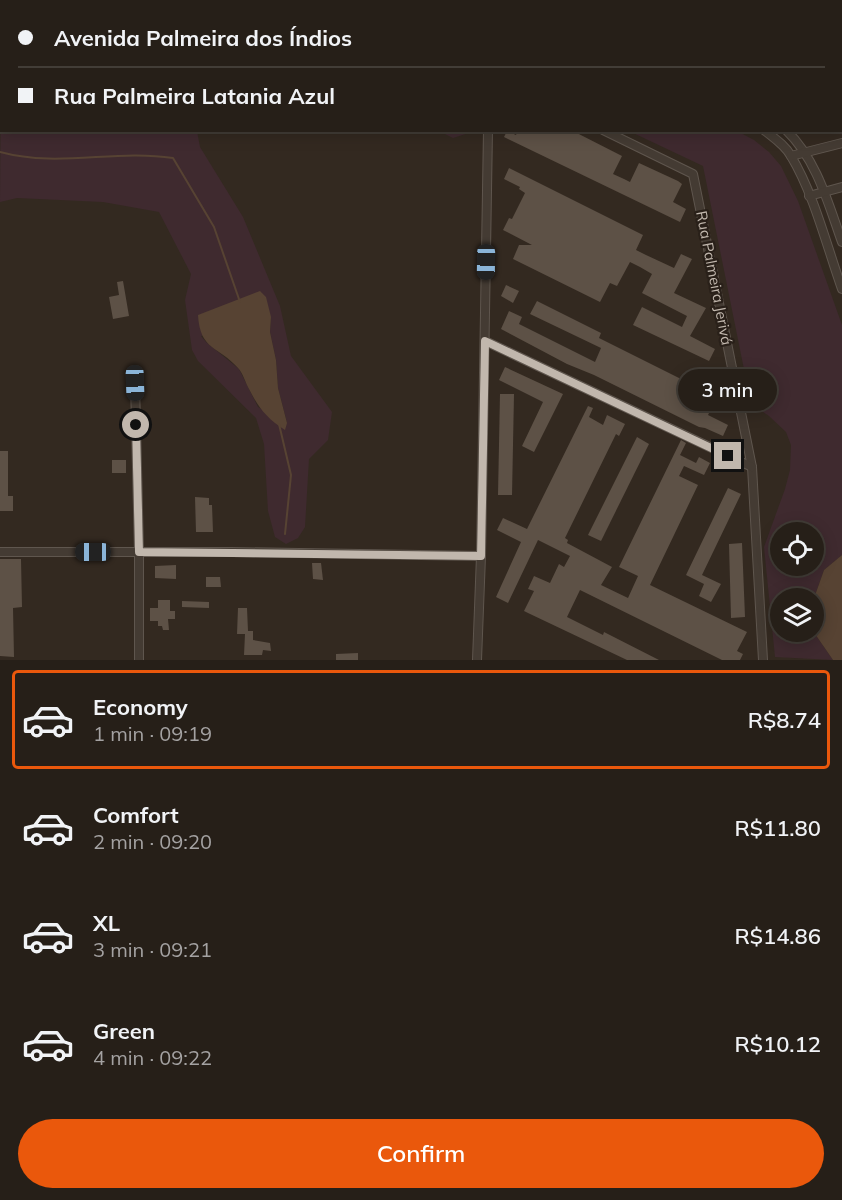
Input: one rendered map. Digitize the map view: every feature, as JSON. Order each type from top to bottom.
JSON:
[{"type":"street","points":[[477,660],[481,556],[488,132]]},
{"type":"street","name":"Rua Palmeira Jerivá","points":[[607,132],[693,174],[752,467],[763,660]]},
{"type":"street","points":[[766,132],[791,156],[809,196],[842,289]]},
{"type":"street","points":[[788,132],[806,153],[824,192],[842,242]]},
{"type":"street","points":[[791,156],[842,143]]},
{"type":"street","points":[[809,196],[842,187]]},
{"type":"street","points":[[485,341],[752,467]]},
{"type":"street","points":[[135,383],[139,660]]},
{"type":"street","points":[[0,552],[481,556]]},
{"type":"shaded area","points":[[1,132],[197,132],[200,147],[243,217],[280,306],[291,356],[332,412],[328,440],[309,459],[305,527],[298,538],[286,544],[275,537],[268,511],[264,444],[256,418],[198,361],[192,350],[185,300],[191,274],[159,212],[103,202],[17,198],[0,202]],"holes":[[[271,317],[270,332],[276,360],[278,388],[287,423],[258,407],[239,369],[201,336]]]},
{"type":"shaded area","points":[[441,132],[472,132],[453,138]]},
{"type":"shaded area","points":[[631,132],[739,132],[769,152],[781,166],[798,201],[842,325],[842,555],[824,570],[824,522],[773,522],[790,470],[791,445],[786,432],[769,416],[751,404],[703,166]]},
{"type":"shaded area","points":[[260,291],[266,297],[271,317],[270,332],[276,360],[278,388],[287,423],[285,430],[264,412],[252,395],[240,370],[207,342],[200,327],[198,315]]},
{"type":"shaded area","points":[[770,530],[770,576],[822,576],[818,588],[770,588],[770,607],[764,547]]},
{"type":"shaded area","points":[[842,555],[842,660],[833,660],[821,642],[824,642],[824,588],[818,588],[822,576],[824,576],[824,570]]},
{"type":"shaded area","points":[[774,642],[821,642],[833,660],[775,657]]},
{"type":"building","points":[[506,132],[516,135],[517,132],[575,132],[622,156],[613,174],[630,182],[639,163],[678,181],[682,184],[673,202],[686,209],[680,222],[504,137]]},
{"type":"building","points":[[509,168],[643,235],[636,250],[646,255],[674,268],[681,254],[692,259],[674,293],[706,308],[690,336],[715,349],[709,361],[633,325],[642,307],[682,327],[687,316],[642,293],[652,274],[640,267],[630,262],[617,286],[610,283],[600,302],[513,259],[519,245],[532,245],[503,230],[509,218],[512,219],[525,193],[519,189],[520,187],[504,179]]},
{"type":"building","points":[[123,281],[129,316],[113,319],[109,297],[119,295],[117,282]]},
{"type":"building","points":[[506,285],[519,291],[513,303],[501,296]]},
{"type":"building","points":[[537,301],[601,333],[599,338],[717,397],[708,415],[728,425],[723,436],[699,427],[567,364],[501,329],[509,311],[522,317],[519,324],[595,362],[601,348],[530,314]]},
{"type":"building","points":[[505,367],[563,394],[534,452],[522,446],[543,402],[499,380]]},
{"type":"building","points":[[500,394],[514,394],[512,495],[498,495]]},
{"type":"building","points":[[588,406],[593,408],[589,417],[603,425],[607,415],[625,424],[619,436],[616,434],[565,538],[568,540],[567,543],[612,567],[601,585],[628,598],[638,576],[619,567],[681,440],[686,443],[680,455],[696,463],[699,457],[710,463],[704,475],[684,466],[679,476],[698,485],[650,585],[747,632],[737,651],[743,654],[740,660],[722,660],[580,590],[567,617],[603,635],[604,632],[659,660],[627,660],[524,611],[534,591],[528,589],[534,576],[550,583],[559,564],[564,567],[570,556],[538,540],[508,603],[496,597],[521,542],[497,530],[503,518],[527,529]]},
{"type":"building","points":[[637,437],[649,444],[601,541],[588,535]]},
{"type":"building","points":[[0,451],[8,451],[8,496],[13,496],[13,511],[0,511]]},
{"type":"building","points":[[112,460],[126,460],[126,473],[112,473]]},
{"type":"building","points":[[728,488],[741,494],[702,575],[721,584],[711,602],[699,596],[704,584],[686,575]]},
{"type":"building","points":[[195,497],[209,498],[209,505],[212,505],[213,532],[196,532]]},
{"type":"building","points":[[742,543],[745,617],[731,618],[729,544]]},
{"type":"building","points":[[0,559],[21,559],[22,607],[13,608],[14,657],[0,656]]},
{"type":"building","points":[[312,563],[321,563],[323,580],[313,579]]},
{"type":"building","points":[[176,565],[176,579],[155,578],[155,566]]},
{"type":"building","points":[[206,577],[220,577],[221,587],[206,587]]},
{"type":"building","points":[[158,600],[170,600],[170,611],[175,611],[175,619],[168,619],[169,630],[163,630],[162,626],[158,626],[158,621],[150,621],[150,608],[158,608]]},
{"type":"building","points":[[182,601],[209,602],[209,608],[182,607]]},
{"type":"building","points":[[238,608],[247,608],[248,631],[253,631],[253,640],[270,643],[271,651],[263,650],[262,655],[244,655],[245,634],[237,634]]},
{"type":"building","points":[[358,653],[358,660],[336,660],[336,654]]},
{"type":"waterway","points":[[0,152],[65,159],[129,156],[173,158],[214,227],[240,302]]},
{"type":"waterway","points":[[279,424],[291,475],[285,534]]},
{"type":"route","points":[[136,425],[139,552],[481,556],[485,341],[728,456]]}]
